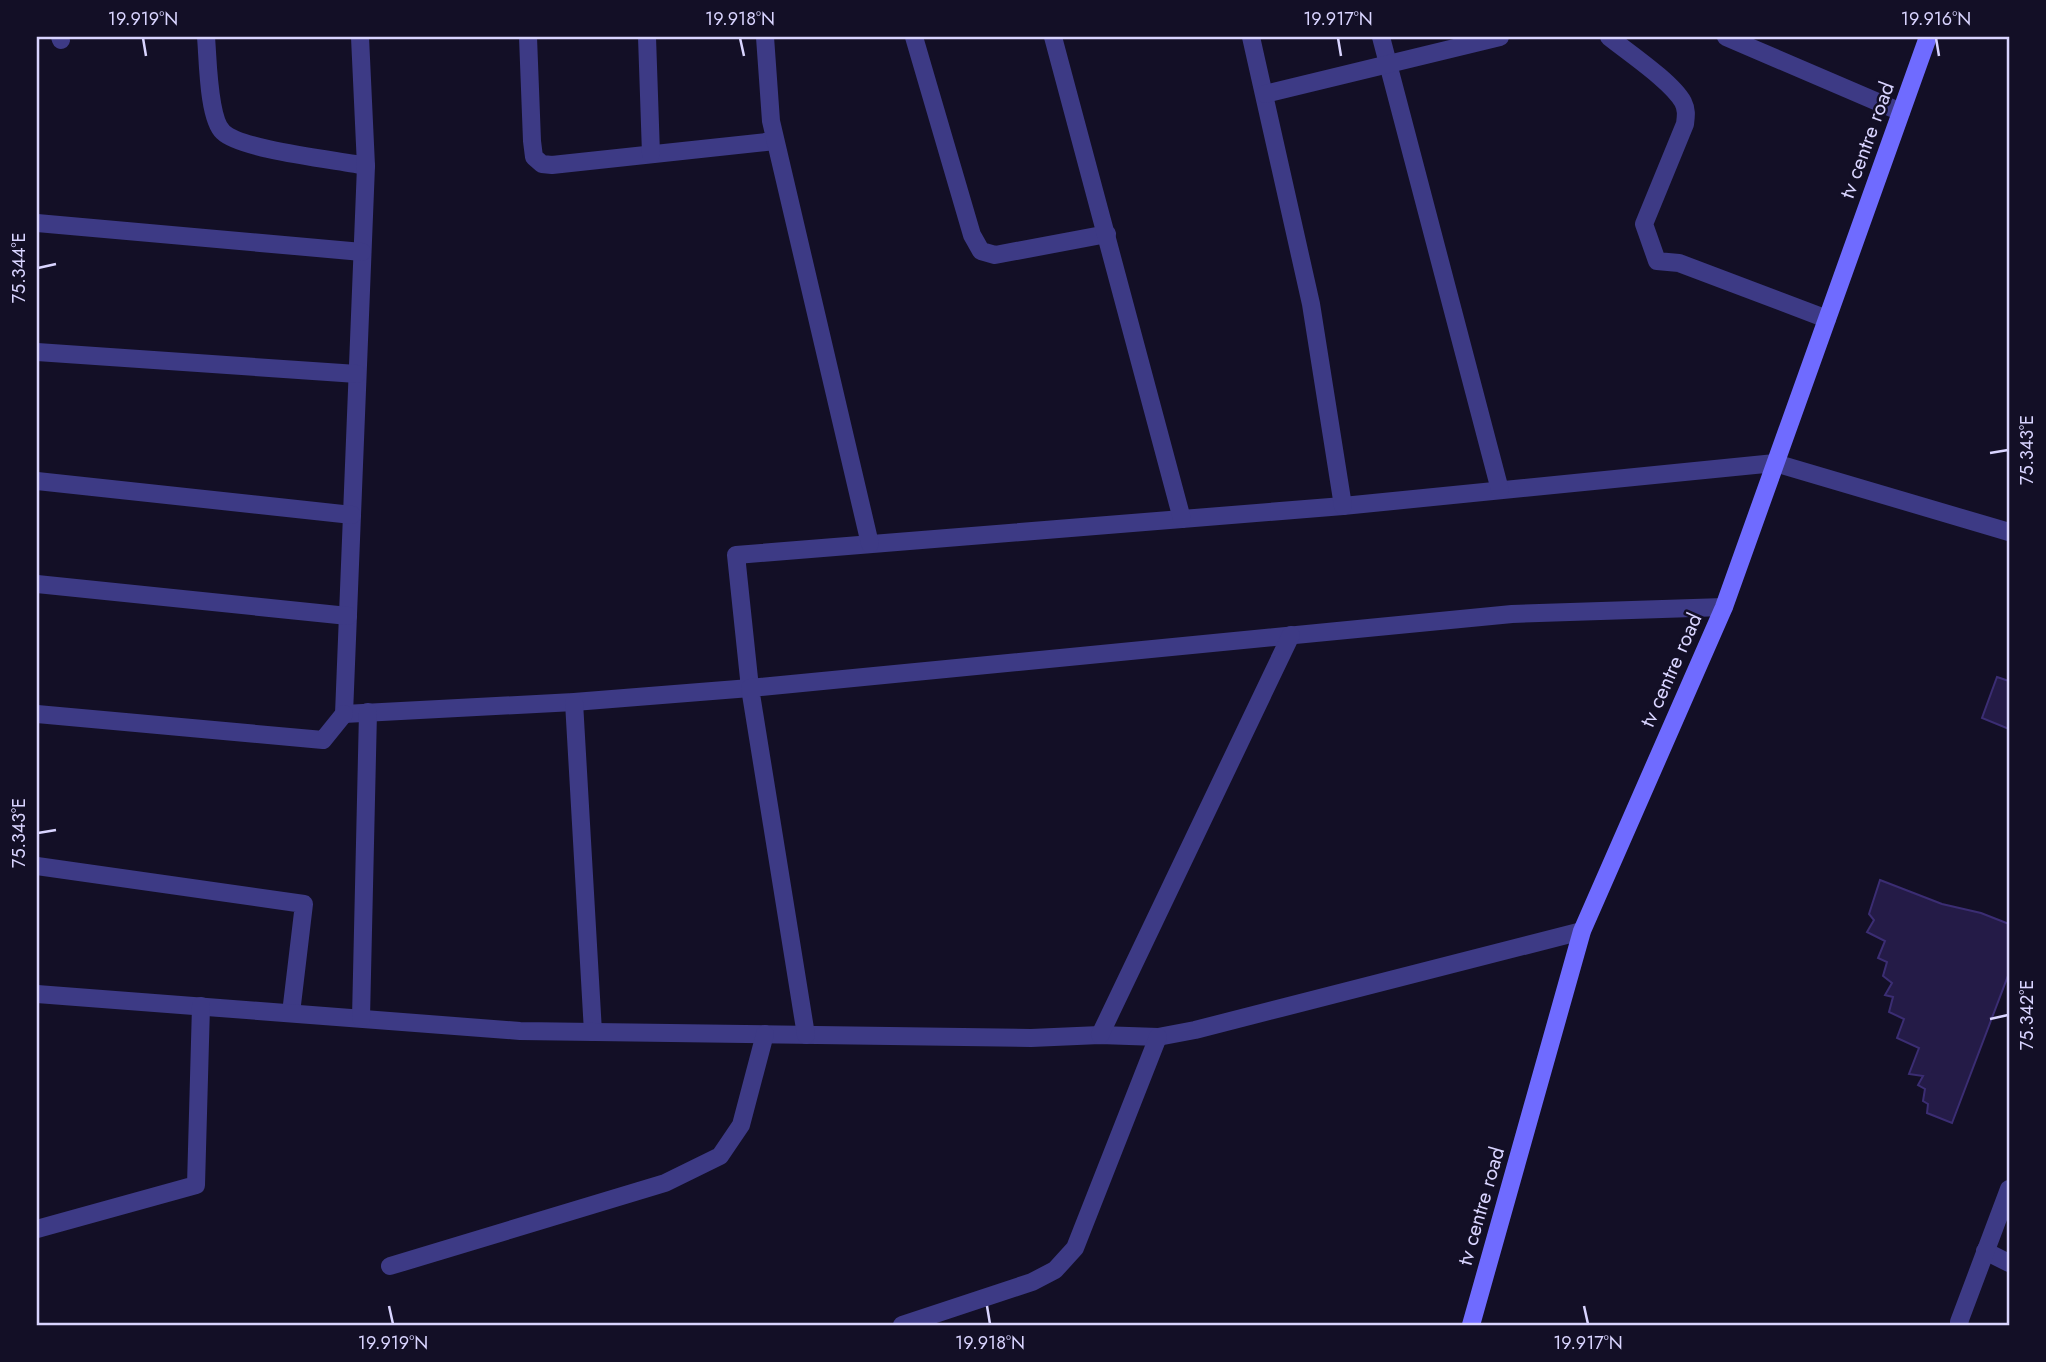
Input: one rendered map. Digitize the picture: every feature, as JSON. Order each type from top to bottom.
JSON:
[{"type":"main road","name":"tv centre road","points":[[1471,1325],[1582,931],[1724,607],[1928,37]]},
{"type":"street","points":[[206,37],[214,113],[222,132],[245,144],[366,166]]},
{"type":"street","points":[[37,714],[323,740],[344,713],[366,166],[360,37]]},
{"type":"street","points":[[528,37],[532,141],[534,157],[542,164],[775,141]]},
{"type":"street","points":[[647,37],[651,154]]},
{"type":"street","points":[[765,37],[775,141],[870,544]]},
{"type":"street","points":[[914,37],[972,235],[981,251],[995,255],[1107,234]]},
{"type":"street","points":[[1053,37],[1181,519]]},
{"type":"street","points":[[1251,37],[1311,304],[1343,506]]},
{"type":"street","points":[[1381,37],[1500,490]]},
{"type":"street","points":[[1265,94],[1500,37]]},
{"type":"street","points":[[1609,37],[1670,86],[1683,102],[1687,114],[1644,224],[1657,261],[1679,263],[1827,319]]},
{"type":"street","points":[[1726,37],[1901,113]]},
{"type":"street","points":[[37,223],[362,252]]},
{"type":"street","points":[[37,352],[358,374]]},
{"type":"street","points":[[806,1035],[750,688],[736,555],[1343,506],[1775,463],[2009,532]]},
{"type":"street","points":[[37,481],[352,515]]},
{"type":"street","points":[[37,584],[348,616]]},
{"type":"street","points":[[344,713],[574,702],[750,688],[1512,614],[1724,607]]},
{"type":"street","points":[[1100,1035],[1291,635]]},
{"type":"street","points":[[574,702],[593,1032]]},
{"type":"street","points":[[361,1018],[368,712]]},
{"type":"street","points":[[37,866],[304,904],[291,1013]]},
{"type":"street","points":[[37,994],[520,1031],[1031,1038],[1100,1035],[1158,1037],[1195,1030],[1582,931]]},
{"type":"street","points":[[37,1229],[196,1185],[201,1006]]},
{"type":"street","points":[[390,1266],[665,1183],[720,1156],[741,1125],[765,1034]]},
{"type":"street","points":[[902,1325],[1032,1282],[1055,1270],[1075,1248],[1158,1037]]},
{"type":"street","points":[[1960,1325],[2009,1189]]},
{"type":"street","points":[[1985,1251],[2009,1264]]},
{"type":"building","points":[[1997,677],[2009,681],[2009,729],[1982,718]]},
{"type":"building","points":[[1880,880],[1942,904],[1981,913],[2009,924],[2009,973],[1952,1123],[1927,1113],[1928,1104],[1923,1101],[1925,1089],[1918,1085],[1923,1076],[1909,1074],[1919,1048],[1897,1038],[1904,1019],[1889,1012],[1893,997],[1885,995],[1892,983],[1883,976],[1887,962],[1878,958],[1885,941],[1867,932],[1874,920],[1869,914]]}]
